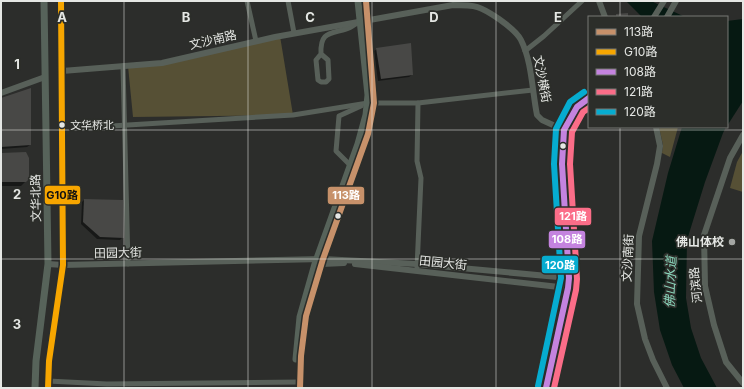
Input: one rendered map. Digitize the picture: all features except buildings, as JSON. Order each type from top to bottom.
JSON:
[{"type":"main road","points":[[48,384],[49,361],[63,265],[61,4],[65,1]]},
{"type":"main road","points":[[298,385],[306,316],[320,261],[371,103],[368,95],[358,1]]},
{"type":"main road","points":[[320,261],[368,134],[371,103],[366,1]]},
{"type":"main road","name":"文华北路","points":[[35,388],[36,361],[48,264],[44,3]]},
{"type":"street","points":[[247,1],[256,41]]},
{"type":"street","points":[[288,1],[294,33]]},
{"type":"street","points":[[525,50],[544,36],[582,1]]},
{"type":"street","points":[[599,1],[605,16]]},
{"type":"street","points":[[655,16],[664,1]]},
{"type":"street","points":[[668,16],[676,1]]},
{"type":"street","name":"文沙横街","points":[[368,20],[462,3],[473,5],[485,10],[506,24],[520,39],[530,65],[537,115],[542,120],[564,130]]},
{"type":"street","name":"文沙南路","points":[[62,71],[162,63],[294,33],[368,20]]},
{"type":"street","points":[[321,54],[328,60],[329,79],[326,82],[321,82],[318,80],[316,60],[321,54],[321,45],[329,32],[348,28],[360,21]]},
{"type":"street","points":[[123,66],[128,264]]},
{"type":"street","points":[[1,93],[45,77]]},
{"type":"street","points":[[78,128],[293,115],[371,103],[418,103],[533,90]]},
{"type":"street","points":[[546,388],[569,278],[562,164],[564,130],[577,107],[588,99]]},
{"type":"street","points":[[351,166],[336,151],[339,116],[371,103]]},
{"type":"street","points":[[417,271],[421,178],[417,161],[418,103]]},
{"type":"street","name":"文沙南街","points":[[656,128],[660,146],[639,236],[637,304],[645,339],[666,388]]},
{"type":"street","name":"河滨路","points":[[743,135],[730,158],[704,235],[705,286],[714,325],[726,362],[743,383]]},
{"type":"street","name":"田园大街","points":[[48,264],[320,261],[417,264],[569,278]]},
{"type":"street","name":"田园大街","points":[[320,261],[568,288]]},
{"type":"street","points":[[48,384],[298,385]]},
{"type":"shaded area","points":[[280,36],[293,115],[133,117],[128,66],[162,63]]},
{"type":"shaded area","points":[[659,128],[678,128],[670,157],[662,153],[663,145]]},
{"type":"shaded area","points":[[743,151],[743,192],[730,188],[737,162]]},
{"type":"water","points":[[626,1],[651,1],[683,16],[641,16]]},
{"type":"water","points":[[743,19],[743,101],[728,124],[728,21]]},
{"type":"water","name":"佛山水道","points":[[682,128],[726,128],[705,182],[687,240],[686,298],[691,328],[701,358],[717,388],[684,388],[672,365],[660,330],[654,292],[652,241],[668,173]]},
{"type":"transit line","name":"G10路","points":[[48,388],[49,361],[63,265],[61,1]]},
{"type":"transit line","name":"113路","points":[[300,388],[301,356],[306,316],[323,259],[368,134],[374,103],[366,1]]},
{"type":"transit line","name":"120路","points":[[538,386],[561,278],[554,164],[556,129],[570,102],[584,92]]},
{"type":"transit line","name":"108路","points":[[546,388],[569,278],[562,164],[564,130],[577,107],[588,99]]},
{"type":"transit line","name":"121路","points":[[554,388],[576,290],[577,279],[570,164],[572,132],[583,112],[588,109]]},
{"type":"place","name":"文华桥北","points":[[62,125]]},
{"type":"place","name":"佛山体校","points":[[732,242]]}]
